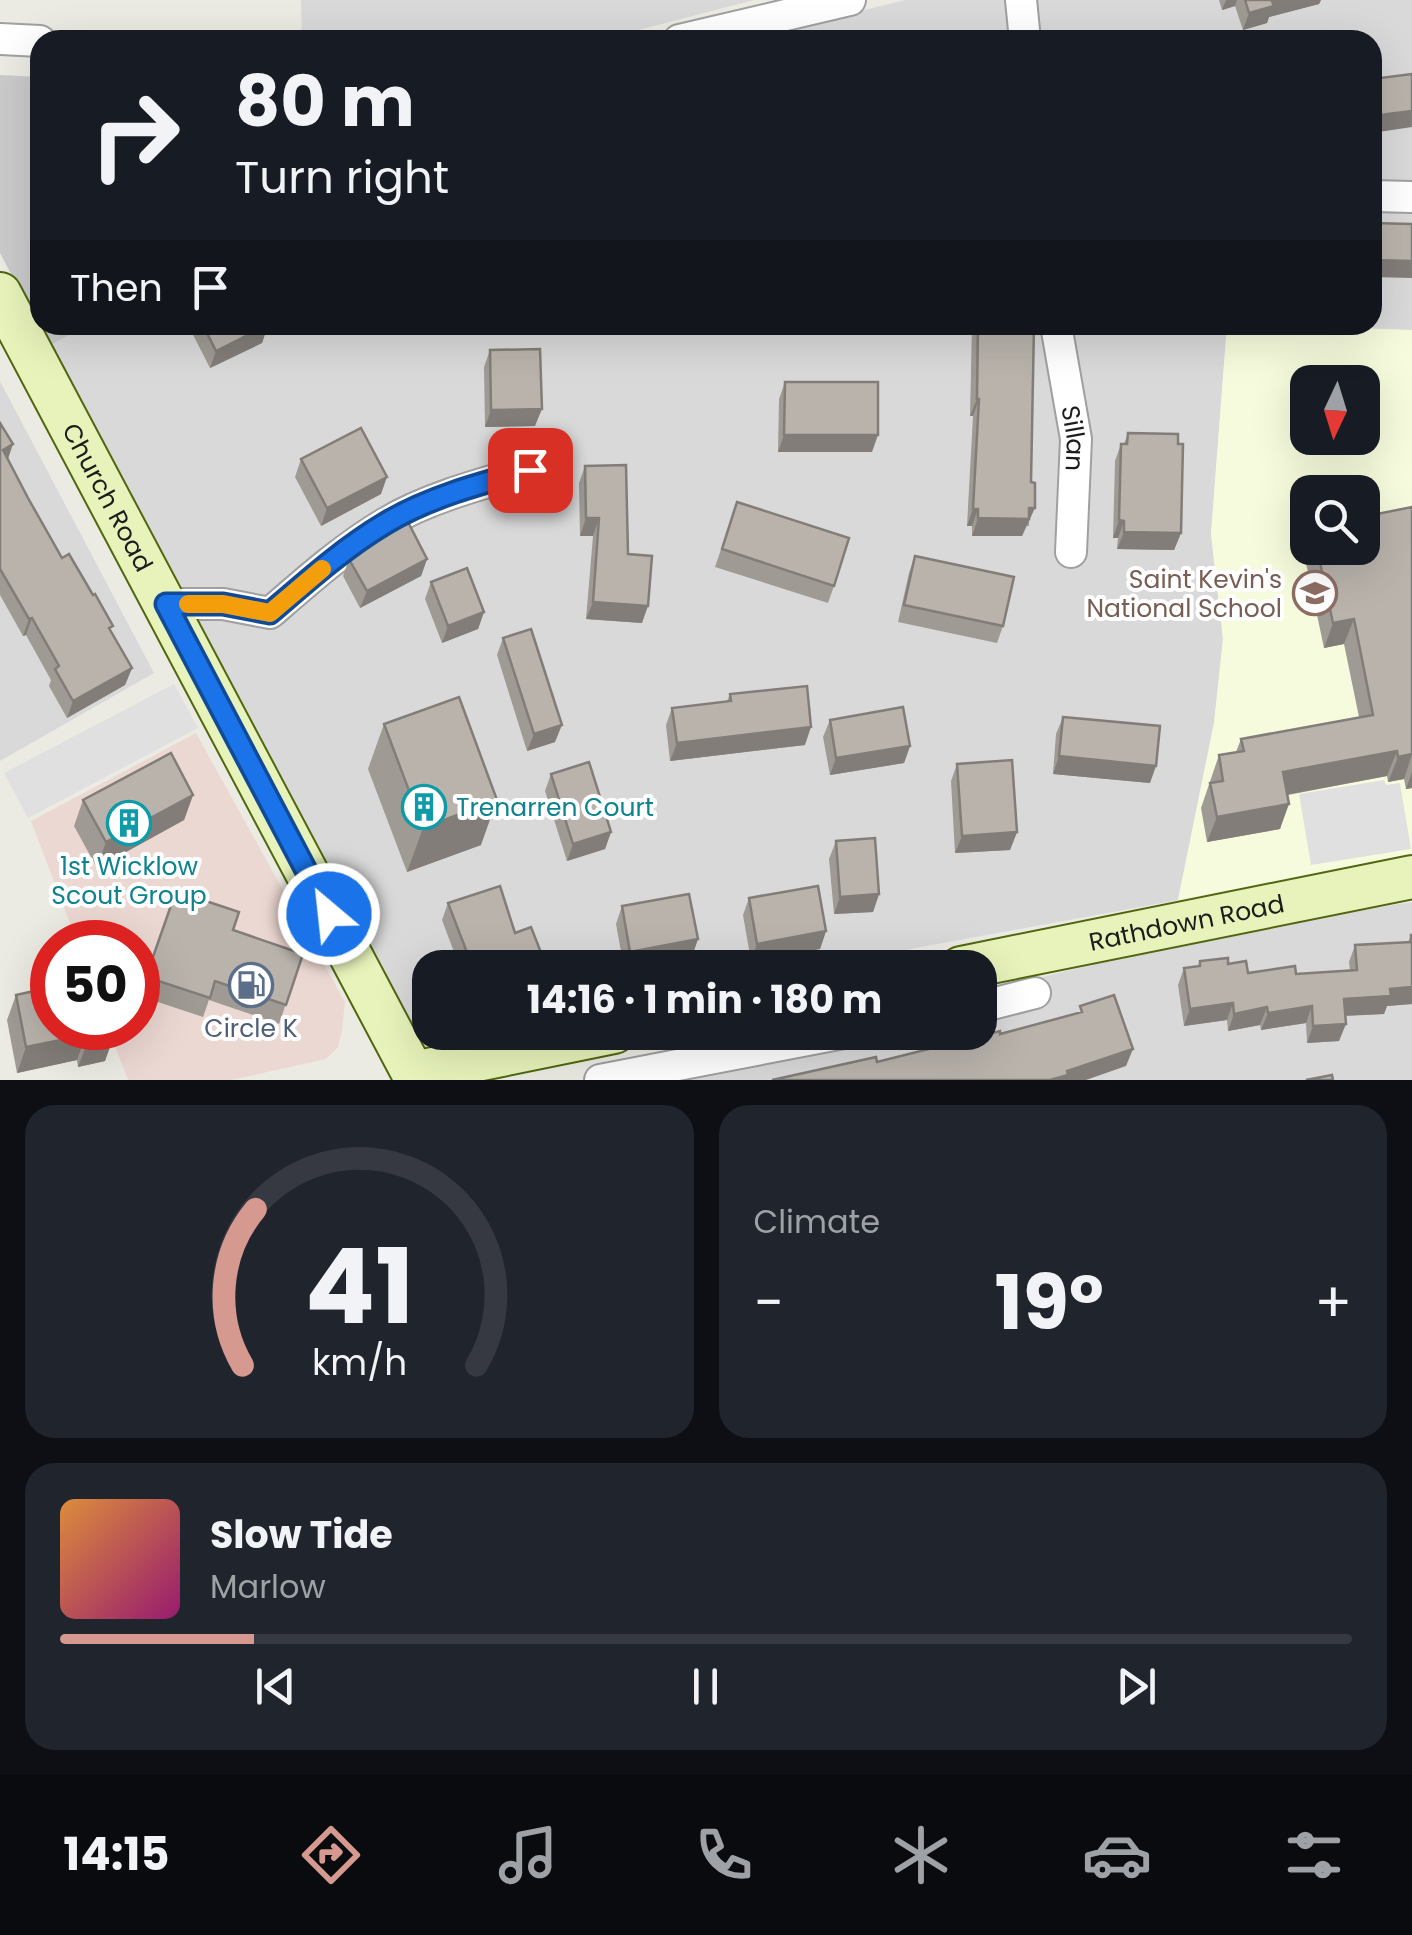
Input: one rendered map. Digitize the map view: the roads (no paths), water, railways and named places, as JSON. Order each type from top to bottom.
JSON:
[{"type":"main road","name":"Church Road","points":[[5,314],[166,604],[399,1076]]},
{"type":"main road","name":"Rathdown Road","points":[[997,962],[1412,877]]},
{"type":"main road","points":[[399,1076],[480,1069],[549,1050]]},
{"type":"street","points":[[722,30],[850,0]]},
{"type":"street","points":[[1021,0],[1023,30]]},
{"type":"street","points":[[0,39],[30,40]]},
{"type":"street","points":[[1382,196],[1412,197]]},
{"type":"street","name":"Sillan","points":[[1058,335],[1076,439],[1071,552]]},
{"type":"street","points":[[166,604],[223,604],[270,613],[318,571],[388,522],[478,484],[530,470]]},
{"type":"street","points":[[997,1002],[1036,993]]},
{"type":"street","points":[[600,1080],[755,1050]]},
{"type":"place","name":"Saint Kevin's National School","points":[[1315,593]]},
{"type":"place","name":"Trenarren Court","points":[[424,807]]},
{"type":"place","name":"1st Wicklow Scout Group","points":[[129,823]]},
{"type":"place","name":"Circle K","points":[[251,985]]}]
